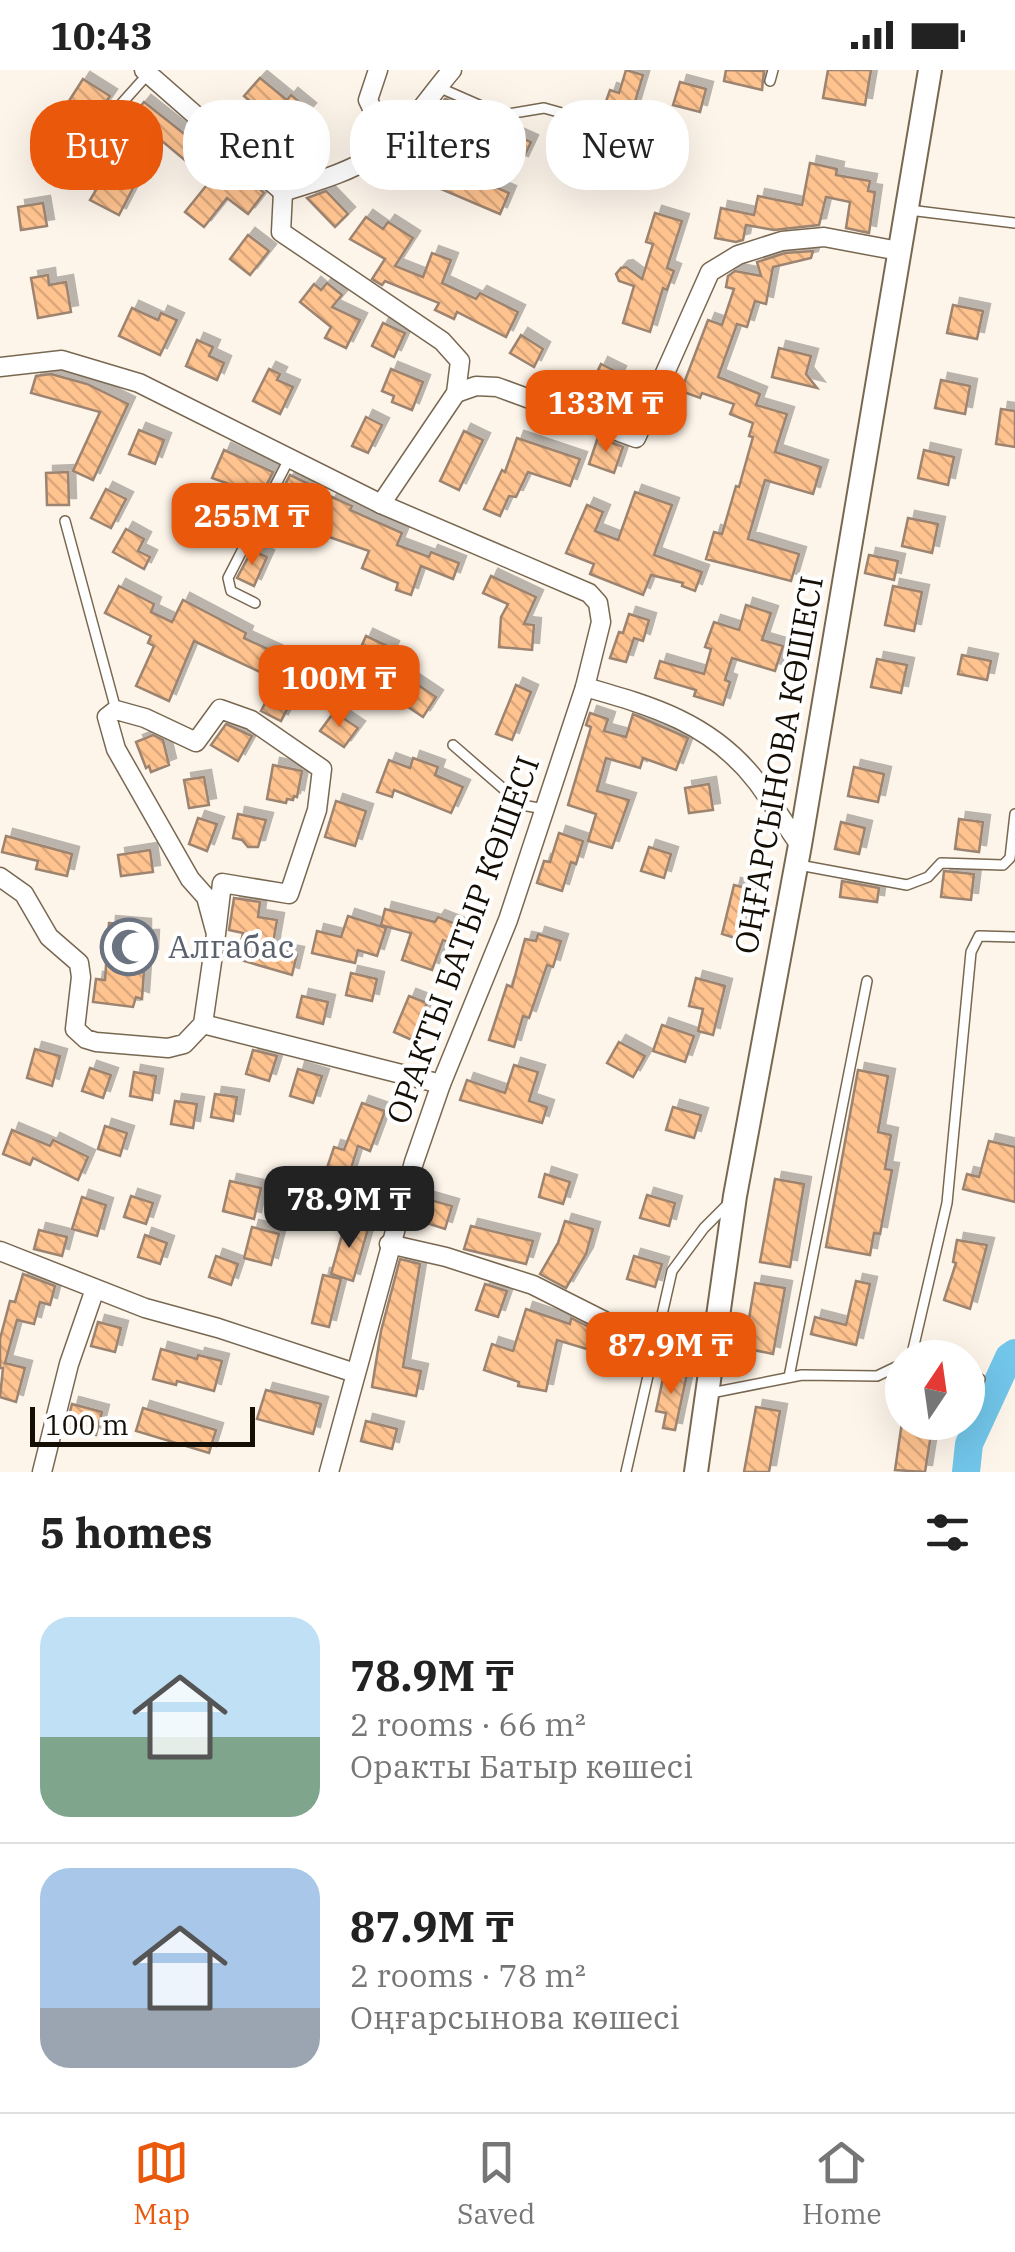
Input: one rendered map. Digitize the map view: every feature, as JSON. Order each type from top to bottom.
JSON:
[{"type":"main road","name":"ОҢҒАРСЫНОВА КӨШЕСІ","points":[[696,1472],[736,1196],[798,855],[930,70]]},
{"type":"street","points":[[368,100],[378,70]]},
{"type":"street","points":[[427,100],[452,70]]},
{"type":"street","points":[[146,72],[283,192]]},
{"type":"street","points":[[283,192],[350,168]]},
{"type":"street","points":[[0,367],[62,360],[139,383],[381,504],[456,393],[460,361],[442,341],[282,232],[283,192]]},
{"type":"street","points":[[456,393],[476,386],[496,387],[636,438],[710,272],[738,255],[782,241],[824,237],[900,251]]},
{"type":"street","name":"ОРАКТЫ БАТЫР КӨШЕСІ","points":[[328,1472],[389,1244],[441,1084],[508,920],[585,687],[601,622],[598,603],[589,593],[381,504]]},
{"type":"street","points":[[585,687],[659,708],[714,738],[755,779],[798,855]]},
{"type":"street","points":[[0,877],[24,894],[49,937],[78,963],[82,977],[75,1028],[78,1034],[96,1042],[168,1048],[184,1044],[203,1024],[216,934],[222,883],[289,894],[317,810],[322,769],[251,720],[220,709],[196,742],[145,718],[116,710],[108,717],[116,749],[190,879],[206,898],[216,934]]},
{"type":"street","points":[[203,1024],[441,1084]]},
{"type":"street","points":[[389,1244],[446,1257],[533,1285],[654,1346],[712,1367]]},
{"type":"street","points":[[0,1251],[145,1308],[355,1373]]},
{"type":"street","points":[[42,1472],[69,1364],[95,1289]]},
{"type":"lane","points":[[770,81],[773,70]]},
{"type":"lane","points":[[123,100],[146,72]]},
{"type":"lane","points":[[438,86],[502,115],[546,109]]},
{"type":"lane","points":[[906,209],[1015,223]]},
{"type":"lane","points":[[255,603],[231,591],[228,578],[290,458]]},
{"type":"lane","points":[[65,521],[116,710]]},
{"type":"lane","points":[[453,745],[522,804],[544,809]]},
{"type":"lane","points":[[798,855],[906,885],[928,878],[941,863],[1003,865],[1010,858],[1015,814]]},
{"type":"lane","points":[[914,1340],[948,1204],[970,952],[980,936],[1015,937]]},
{"type":"lane","points":[[789,1377],[867,981]]},
{"type":"lane","points":[[626,1472],[672,1271],[704,1228],[736,1196]]},
{"type":"lane","points":[[708,1394],[789,1377],[878,1376],[885,1372]]},
{"type":"building","points":[[626,70],[643,75],[636,100],[606,100],[610,90],[619,93]]},
{"type":"building","points":[[726,70],[764,71],[762,90],[724,81]]},
{"type":"building","points":[[828,70],[871,70],[865,105],[823,98]]},
{"type":"building","points":[[260,78],[287,100],[249,100],[244,96]]},
{"type":"building","points":[[83,79],[110,96],[107,100],[70,100]]},
{"type":"building","points":[[680,82],[706,89],[700,112],[689,109],[689,100],[675,100]]},
{"type":"building","points":[[163,117],[183,133],[183,158],[163,142]]},
{"type":"building","points":[[810,163],[837,169],[836,175],[870,181],[868,191],[875,192],[869,233],[846,228],[850,202],[826,197],[819,225],[774,230],[746,225],[743,240],[715,238],[721,208],[754,215],[758,196],[802,205]]},
{"type":"building","points":[[96,190],[132,190],[119,215],[90,200]]},
{"type":"building","points":[[203,190],[264,193],[248,214],[227,198],[204,227],[185,212]]},
{"type":"building","points":[[443,190],[502,190],[509,193],[500,214]]},
{"type":"building","points":[[326,191],[348,214],[335,227],[307,198]]},
{"type":"building","points":[[43,203],[47,226],[21,230],[18,207]]},
{"type":"building","points":[[655,213],[682,221],[667,268],[674,271],[667,290],[663,288],[650,332],[623,323],[634,286],[619,281],[616,274],[626,267],[642,279],[653,244],[646,242]]},
{"type":"building","points":[[366,217],[383,229],[388,222],[413,238],[395,266],[423,277],[432,253],[451,260],[442,283],[476,299],[480,293],[518,312],[506,337],[457,312],[454,319],[435,310],[439,303],[372,279],[385,259],[350,239]]},
{"type":"building","points":[[248,235],[269,251],[250,275],[230,259]]},
{"type":"building","points":[[813,251],[811,258],[773,267],[766,304],[755,301],[747,327],[737,324],[718,377],[760,394],[756,405],[787,414],[775,452],[821,467],[813,494],[765,480],[748,539],[799,554],[791,581],[706,559],[714,532],[722,534],[736,486],[739,487],[753,423],[730,414],[734,404],[702,393],[700,398],[681,391],[708,320],[722,325],[734,289],[726,287],[728,276],[735,271],[761,276],[757,262],[785,253]]},
{"type":"building","points":[[48,275],[49,285],[66,282],[71,312],[38,318],[31,278]]},
{"type":"building","points":[[327,283],[342,295],[332,307],[360,320],[346,348],[325,338],[331,327],[300,302],[314,284],[321,290]]},
{"type":"building","points":[[953,305],[983,311],[977,339],[947,333]]},
{"type":"building","points":[[132,308],[158,320],[161,313],[177,320],[160,355],[119,336]]},
{"type":"building","points":[[383,323],[405,333],[394,357],[372,346]]},
{"type":"building","points":[[521,335],[543,349],[534,367],[510,353]]},
{"type":"building","points":[[197,340],[213,347],[209,356],[224,363],[217,380],[186,366]]},
{"type":"building","points":[[779,348],[811,356],[806,374],[817,388],[772,377]]},
{"type":"building","points":[[601,364],[619,373],[612,387],[637,399],[627,421],[607,414],[614,401],[589,389]]},
{"type":"building","points":[[269,369],[280,374],[277,380],[293,387],[280,414],[253,401]]},
{"type":"building","points":[[391,369],[423,382],[412,410],[392,402],[394,396],[382,391]]},
{"type":"building","points":[[51,374],[87,384],[128,404],[93,480],[73,471],[100,412],[31,393],[36,376]]},
{"type":"building","points":[[941,380],[970,386],[965,414],[935,408]]},
{"type":"building","points":[[1001,409],[1015,411],[1015,447],[996,444]]},
{"type":"building","points":[[366,417],[382,425],[368,453],[352,446]]},
{"type":"building","points":[[139,430],[164,440],[155,464],[129,454]]},
{"type":"building","points":[[464,431],[483,440],[459,490],[440,481]]},
{"type":"building","points":[[598,437],[623,447],[614,473],[589,464]]},
{"type":"building","points":[[517,438],[580,459],[570,486],[528,472],[516,497],[509,496],[500,516],[484,509],[502,470],[505,472]]},
{"type":"building","points":[[224,450],[273,472],[258,502],[241,494],[220,539],[206,533],[229,484],[212,478]]},
{"type":"building","points":[[924,450],[954,457],[948,485],[918,478]]},
{"type":"building","points":[[68,472],[69,505],[47,505],[46,473]]},
{"type":"building","points":[[290,475],[309,484],[295,514],[275,504]]},
{"type":"building","points":[[106,489],[126,499],[111,528],[91,518]]},
{"type":"building","points":[[635,492],[672,505],[654,555],[702,572],[695,591],[682,586],[683,583],[651,575],[643,595],[590,574],[594,564],[566,553],[587,505],[603,512],[595,531],[618,540]]},
{"type":"building","points":[[332,497],[352,506],[350,510],[402,533],[397,545],[459,563],[453,579],[421,566],[411,595],[396,590],[398,583],[362,568],[369,551],[315,532]]},
{"type":"building","points":[[908,518],[938,524],[932,553],[902,546]]},
{"type":"building","points":[[126,529],[144,539],[138,551],[150,557],[144,569],[113,552]]},
{"type":"building","points":[[252,550],[267,557],[254,586],[237,578]]},
{"type":"building","points":[[869,555],[898,561],[894,580],[865,573]]},
{"type":"building","points":[[491,576],[536,597],[524,624],[534,625],[532,650],[499,647],[501,617],[508,604],[483,593]]},
{"type":"building","points":[[119,586],[154,604],[151,612],[172,622],[183,600],[246,633],[244,638],[281,655],[279,661],[305,674],[281,721],[261,711],[277,680],[194,641],[169,701],[136,686],[154,646],[148,643],[151,636],[105,613]]},
{"type":"building","points":[[893,586],[922,592],[914,631],[885,625]]},
{"type":"building","points":[[746,605],[771,613],[762,640],[783,646],[775,671],[732,658],[723,705],[694,696],[696,690],[655,678],[660,661],[704,674],[711,649],[705,647],[714,622],[739,630]]},
{"type":"building","points":[[629,614],[649,620],[643,641],[634,638],[626,662],[610,658]]},
{"type":"building","points":[[366,636],[392,648],[382,669],[356,658]]},
{"type":"building","points":[[962,655],[991,661],[987,680],[958,674]]},
{"type":"building","points":[[877,659],[907,665],[901,693],[871,687]]},
{"type":"building","points":[[412,681],[436,697],[423,717],[399,701]]},
{"type":"building","points":[[516,685],[531,692],[512,740],[496,734]]},
{"type":"building","points":[[334,712],[358,728],[344,747],[320,731]]},
{"type":"building","points":[[590,713],[608,719],[604,731],[626,737],[633,714],[688,738],[676,770],[643,758],[640,768],[606,758],[597,791],[629,800],[612,848],[588,841],[596,814],[568,805],[591,727],[586,725]]},
{"type":"building","points":[[226,724],[252,736],[238,761],[211,745]]},
{"type":"building","points":[[153,735],[163,740],[169,765],[151,772],[136,742]]},
{"type":"building","points":[[413,758],[438,767],[435,775],[463,787],[451,813],[394,790],[392,797],[377,792],[389,760],[410,768]]},
{"type":"building","points":[[273,765],[302,771],[293,800],[287,799],[286,803],[267,799]]},
{"type":"building","points":[[854,767],[884,774],[878,802],[848,796]]},
{"type":"building","points":[[204,777],[209,805],[189,808],[184,780]]},
{"type":"building","points":[[709,784],[713,810],[689,813],[685,788]]},
{"type":"building","points":[[336,801],[366,811],[355,846],[325,837]]},
{"type":"building","points":[[238,814],[266,820],[258,847],[248,847],[233,838]]},
{"type":"building","points":[[198,818],[217,824],[207,851],[189,844]]},
{"type":"building","points":[[959,819],[983,822],[979,852],[955,849]]},
{"type":"building","points":[[841,822],[865,828],[859,854],[835,849]]},
{"type":"building","points":[[559,833],[583,841],[562,891],[537,883],[544,861],[550,862]]},
{"type":"building","points":[[6,836],[72,854],[67,876],[36,869],[38,861],[2,852]]},
{"type":"building","points":[[649,847],[671,854],[664,878],[641,871]]},
{"type":"building","points":[[150,850],[153,872],[121,876],[118,855]]},
{"type":"building","points":[[944,871],[974,874],[971,900],[941,897]]},
{"type":"building","points":[[842,881],[879,888],[877,902],[840,897]]},
{"type":"building","points":[[734,885],[750,889],[738,939],[722,934]]},
{"type":"building","points":[[234,898],[260,902],[258,917],[277,920],[272,949],[297,954],[292,975],[237,959],[243,933],[229,930]]},
{"type":"building","points":[[385,909],[435,922],[438,917],[458,925],[451,943],[443,940],[432,970],[402,960],[411,933],[381,925]]},
{"type":"building","points":[[348,916],[386,928],[377,956],[358,950],[355,963],[312,953],[317,931],[341,937]]},
{"type":"building","points":[[109,923],[144,926],[144,937],[152,937],[151,956],[145,956],[142,999],[136,997],[133,1007],[93,1002],[96,979],[105,980]]},
{"type":"building","points":[[538,934],[561,941],[553,967],[547,965],[529,1018],[523,1016],[514,1047],[489,1040],[507,985],[512,987],[525,939],[536,941]]},
{"type":"building","points":[[351,973],[377,979],[372,1001],[346,995]]},
{"type":"building","points":[[696,978],[725,986],[713,1035],[698,1031],[703,1009],[689,1006]]},
{"type":"building","points":[[302,996],[328,1002],[323,1024],[297,1017]]},
{"type":"building","points":[[409,996],[427,1003],[412,1040],[394,1032]]},
{"type":"building","points":[[662,1025],[694,1036],[685,1062],[653,1051]]},
{"type":"building","points":[[619,1042],[645,1056],[633,1077],[607,1063]]},
{"type":"building","points":[[35,1049],[60,1056],[52,1086],[27,1078]]},
{"type":"building","points":[[253,1050],[277,1056],[269,1081],[246,1074]]},
{"type":"building","points":[[514,1065],[538,1072],[529,1101],[547,1107],[542,1123],[460,1100],[467,1080],[505,1093]]},
{"type":"building","points":[[90,1068],[111,1075],[103,1098],[82,1091]]},
{"type":"building","points":[[298,1069],[322,1076],[313,1103],[290,1096]]},
{"type":"building","points":[[858,1070],[888,1076],[878,1132],[891,1135],[885,1169],[892,1170],[880,1234],[874,1233],[870,1255],[826,1247]]},
{"type":"building","points":[[134,1072],[156,1076],[152,1100],[130,1096]]},
{"type":"building","points":[[215,1094],[237,1097],[233,1121],[211,1117]]},
{"type":"building","points":[[175,1101],[197,1104],[193,1128],[171,1124]]},
{"type":"building","points":[[362,1103],[385,1111],[370,1151],[358,1146],[349,1175],[327,1168],[334,1147],[344,1150]]},
{"type":"building","points":[[673,1107],[701,1115],[694,1138],[666,1130]]},
{"type":"building","points":[[105,1126],[127,1133],[120,1156],[98,1149]]},
{"type":"building","points":[[12,1130],[50,1146],[53,1140],[88,1157],[78,1180],[33,1158],[30,1165],[3,1154]]},
{"type":"building","points":[[989,1141],[1015,1147],[1015,1202],[963,1189],[967,1174],[979,1177]]},
{"type":"building","points":[[545,1174],[570,1182],[563,1204],[539,1197]]},
{"type":"building","points":[[775,1179],[804,1184],[790,1267],[760,1262]]},
{"type":"building","points":[[230,1181],[261,1188],[254,1219],[223,1211]]},
{"type":"building","points":[[291,1183],[324,1192],[317,1220],[283,1210]]},
{"type":"building","points":[[647,1195],[675,1203],[669,1226],[640,1218]]},
{"type":"building","points":[[131,1196],[153,1203],[146,1224],[124,1217]]},
{"type":"building","points":[[82,1197],[106,1205],[97,1236],[72,1229]]},
{"type":"building","points":[[427,1199],[452,1206],[445,1229],[420,1221]]},
{"type":"building","points":[[346,1221],[368,1229],[353,1281],[331,1274]]},
{"type":"building","points":[[565,1221],[593,1229],[586,1254],[566,1288],[540,1274],[558,1243]]},
{"type":"building","points":[[471,1226],[533,1241],[526,1264],[464,1249]]},
{"type":"building","points":[[252,1227],[279,1234],[271,1265],[244,1258]]},
{"type":"building","points":[[39,1230],[67,1237],[62,1256],[34,1249]]},
{"type":"building","points":[[145,1235],[167,1243],[160,1264],[138,1257]]},
{"type":"building","points":[[957,1240],[987,1245],[970,1309],[944,1300],[956,1263],[953,1262]]},
{"type":"building","points":[[216,1256],[238,1264],[231,1285],[209,1277]]},
{"type":"building","points":[[634,1256],[662,1264],[655,1287],[627,1279]]},
{"type":"building","points":[[400,1259],[420,1264],[403,1367],[421,1371],[416,1396],[372,1387],[381,1331]]},
{"type":"building","points":[[23,1274],[55,1286],[50,1305],[40,1302],[34,1324],[17,1320],[5,1363],[25,1368],[16,1402],[0,1397],[0,1339],[10,1301],[15,1302]]},
{"type":"building","points":[[323,1275],[341,1279],[329,1327],[312,1323]]},
{"type":"building","points":[[856,1281],[870,1284],[856,1345],[811,1334],[815,1317],[846,1325]]},
{"type":"building","points":[[755,1283],[785,1288],[773,1354],[744,1348]]},
{"type":"building","points":[[485,1284],[507,1291],[498,1317],[476,1310]]},
{"type":"building","points":[[526,1309],[570,1324],[571,1318],[605,1335],[600,1353],[557,1340],[546,1391],[518,1386],[519,1382],[484,1370],[492,1344],[513,1351]]},
{"type":"building","points":[[98,1322],[121,1328],[115,1352],[91,1346]]},
{"type":"building","points":[[161,1349],[222,1361],[214,1391],[153,1379]]},
{"type":"building","points":[[665,1369],[687,1374],[675,1430],[663,1428],[666,1413],[656,1411]]},
{"type":"building","points":[[266,1390],[321,1404],[313,1434],[257,1419]]},
{"type":"building","points":[[72,1404],[102,1412],[96,1435],[66,1427]]},
{"type":"building","points":[[756,1407],[780,1411],[769,1472],[744,1472]]},
{"type":"building","points":[[143,1408],[216,1430],[209,1453],[136,1431]]},
{"type":"building","points":[[366,1421],[397,1429],[392,1449],[361,1441]]},
{"type":"building","points":[[899,1440],[930,1440],[925,1472],[895,1470]]},
{"type":"waterway","points":[[966,1472],[969,1444],[1009,1357],[1015,1353]]},
{"type":"place","name":"Алгабас","points":[[129,947]]}]
